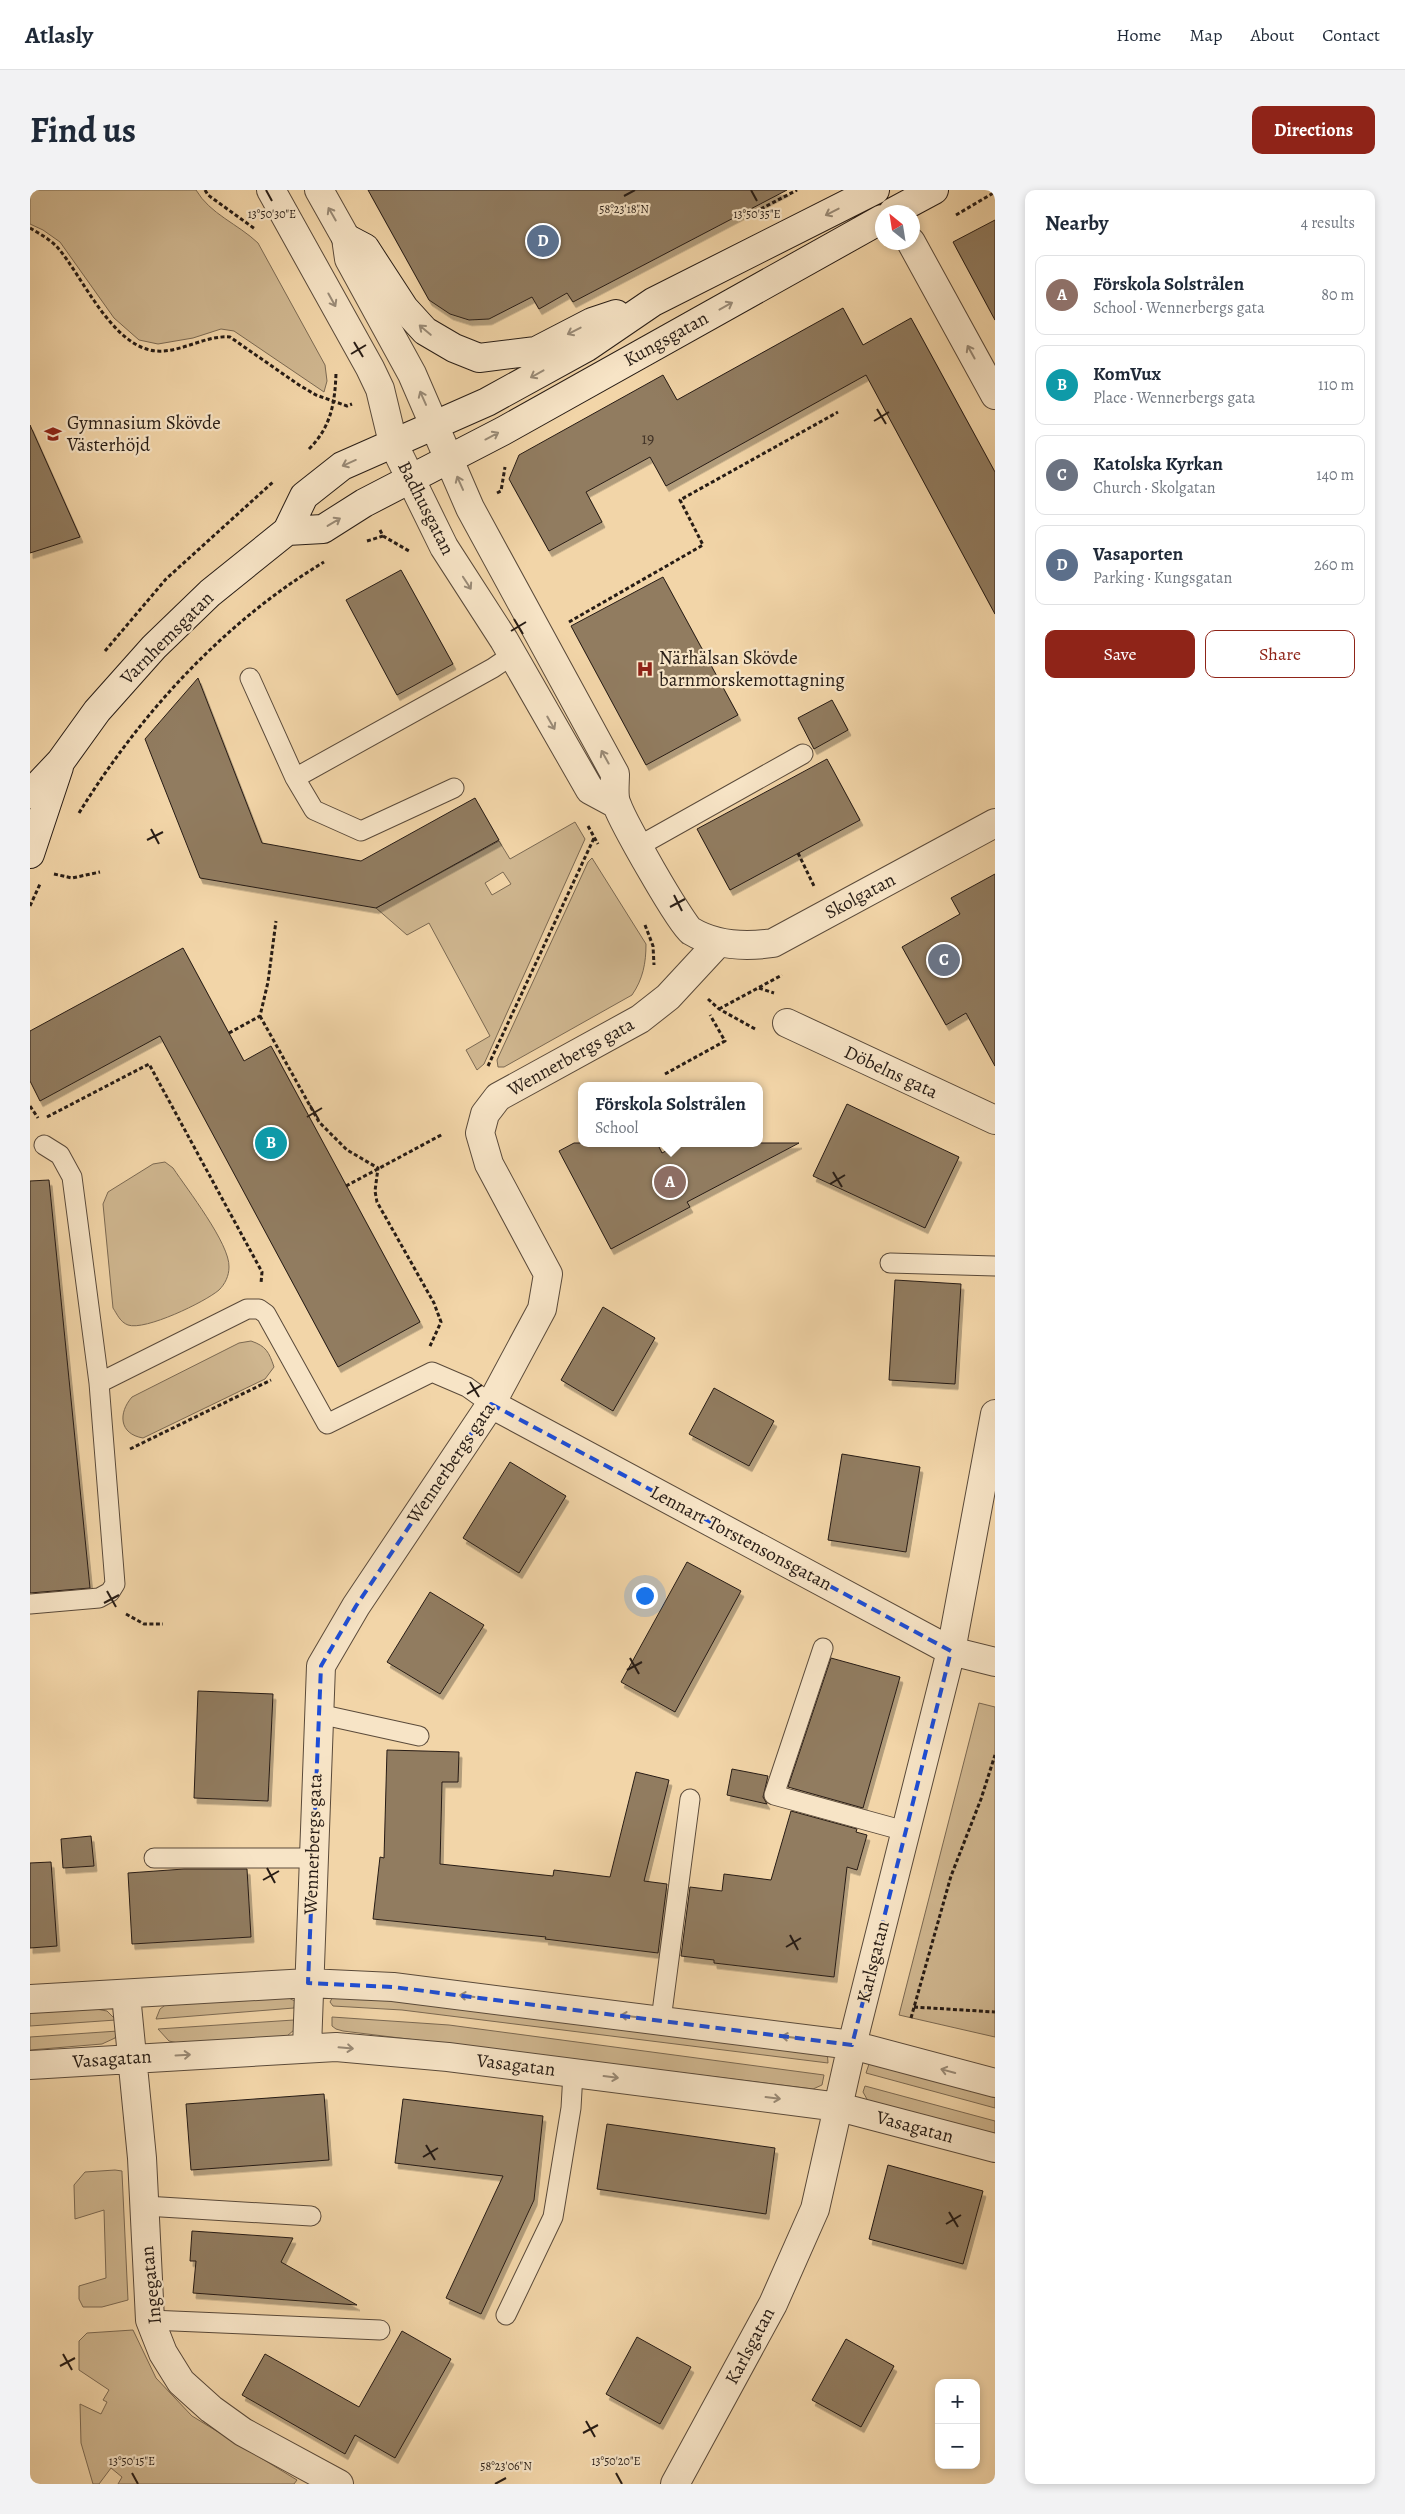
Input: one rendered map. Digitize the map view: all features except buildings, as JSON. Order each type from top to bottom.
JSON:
[{"type":"street","name":"Badhusgatan","points":[[271,190],[370,368],[380,390],[394,443],[444,547],[512,655],[590,790],[616,804]]},
{"type":"street","points":[[319,190],[346,238],[349,259],[412,374],[470,508],[615,774],[616,804],[668,898],[689,930],[718,943]]},
{"type":"street","name":"Kungsgatan","points":[[394,443],[487,402],[587,347],[653,302],[875,190]]},
{"type":"street","points":[[907,205],[934,190]]},
{"type":"street","name":"Kungsgatan","points":[[449,459],[875,222]]},
{"type":"street","name":"Kungsgatan","points":[[346,238],[365,248],[404,308],[424,331],[454,348],[479,358],[536,351],[592,322],[653,302]]},
{"type":"street","points":[[915,250],[995,395]]},
{"type":"street","name":"Varnhemsgatan","points":[[30,794],[61,761],[97,711],[154,647],[210,593],[287,530],[304,496],[342,466],[394,443]]},
{"type":"street","points":[[287,530],[323,529],[364,504],[449,459]]},
{"type":"street","name":"Varnhemsgatan","points":[[38,863],[61,761]]},
{"type":"street","name":"Skolgatan","points":[[718,943],[756,945],[773,942],[995,823]]},
{"type":"street","name":"Wennerbergs gata","points":[[307,2048],[321,1666],[356,1606],[491,1404],[542,1309],[548,1274],[489,1164],[480,1133],[485,1114],[498,1097],[640,1019],[668,997],[718,943]]},
{"type":"street","name":"Döbelns gata","points":[[787,1023],[995,1120]]},
{"type":"street","name":"Lennart Torstensonsgatan","points":[[491,1404],[951,1651],[995,1662]]},
{"type":"street","name":"Karlsgatan","points":[[676,2484],[773,2304],[816,2209],[852,2045],[951,1651],[995,1414]]},
{"type":"street","points":[[30,1999],[126,1995],[308,1983],[393,1987],[852,2045],[995,2084]]},
{"type":"street","name":"Ingegatan","points":[[126,1995],[142,2158],[150,2320],[163,2353],[181,2382],[210,2409],[243,2432],[339,2484]]},
{"type":"street","name":"Vasagatan","points":[[30,2065],[336,2047],[438,2056],[573,2072],[839,2107],[995,2148]]},
{"type":"lane","points":[[295,778],[493,668],[512,655]]},
{"type":"lane","points":[[250,678],[295,778],[314,810],[361,832],[454,788]]},
{"type":"lane","points":[[639,846],[804,754]]},
{"type":"lane","points":[[30,1604],[99,1598],[110,1592],[115,1584],[99,1383],[72,1177],[60,1154],[44,1146]]},
{"type":"lane","points":[[890,1263],[995,1266]]},
{"type":"lane","points":[[99,1383],[247,1309],[259,1309],[266,1314],[327,1424],[432,1372],[467,1387],[491,1404]]},
{"type":"lane","points":[[823,1648],[774,1795],[906,1831]]},
{"type":"lane","points":[[319,1714],[419,1736]]},
{"type":"lane","points":[[661,2020],[690,1799]]},
{"type":"lane","points":[[154,1858],[313,1858]]},
{"type":"lane","points":[[506,2315],[553,2217],[571,2108],[573,2072]]},
{"type":"lane","points":[[145,2206],[311,2216]]},
{"type":"lane","points":[[150,2320],[380,2330]]},
{"type":"path","points":[[205,190],[208,195],[259,232]]},
{"type":"path","points":[[753,213],[797,190]]},
{"type":"path","points":[[954,216],[995,192]]},
{"type":"path","points":[[30,228],[56,246],[106,316],[123,334],[139,345],[156,351],[176,348],[218,336],[230,337],[299,385],[347,406]]},
{"type":"path","points":[[322,436],[335,401],[336,373],[333,366]]},
{"type":"path","points":[[540,639],[703,545],[680,500],[838,412]]},
{"type":"path","points":[[501,491],[505,467],[509,460]]},
{"type":"path","points":[[359,544],[383,536]]},
{"type":"path","points":[[76,819],[95,788],[130,740],[177,685],[217,643],[289,584],[327,560]]},
{"type":"path","points":[[487,1068],[594,837]]},
{"type":"path","points":[[798,853],[816,891]]},
{"type":"path","points":[[38,863],[72,878],[100,872]]},
{"type":"path","points":[[30,906],[42,880]]},
{"type":"path","points":[[276,920],[268,982],[260,1016],[319,1122],[347,1150],[378,1168]]},
{"type":"path","points":[[719,1010],[758,988]]},
{"type":"path","points":[[702,994],[719,1010],[762,1032]]},
{"type":"path","points":[[665,1074],[725,1041],[710,1015]]},
{"type":"path","points":[[229,1033],[260,1016]]},
{"type":"path","points":[[39,1121],[149,1064],[262,1272],[259,1309]]},
{"type":"path","points":[[346,1186],[442,1134]]},
{"type":"path","points":[[378,1168],[377,1202],[434,1303],[441,1322],[430,1344]]},
{"type":"path","points":[[105,1462],[296,1368]]},
{"type":"path","points":[[910,2018],[951,1876],[982,1799],[995,1755]]},
{"type":"path","points":[[914,2007],[995,2012]]},
{"type":"highlighted area","points":[[491,1404],[951,1651],[852,2045],[393,1987],[308,1983],[321,1666],[356,1606]]},
{"type":"shaded area","points":[[30,190],[196,190],[216,212],[258,243],[325,365],[327,381],[324,392],[234,331],[221,329],[193,338],[158,344],[139,340],[114,318],[60,242],[43,230],[30,224]]},
{"type":"shaded area","points":[[575,822],[585,839],[484,1064],[477,1070],[466,1050],[490,1036],[429,923],[407,935],[376,908],[499,841],[510,859]],"holes":[[[503,872],[511,884],[492,895],[485,883]]]},
{"type":"shaded area","points":[[592,858],[646,944],[644,964],[639,983],[632,995],[504,1067],[498,1067],[497,1060],[588,862]]},
{"type":"shaded area","points":[[165,1162],[173,1168],[197,1202],[223,1245],[229,1267],[228,1274],[219,1290],[189,1308],[147,1324],[128,1325],[121,1320],[113,1308],[103,1204],[108,1192],[153,1164]]},
{"type":"shaded area","points":[[251,1341],[264,1347],[274,1367],[265,1379],[143,1438],[135,1436],[125,1427],[123,1422],[124,1410],[132,1397],[239,1343]]},
{"type":"shaded area","points":[[979,1703],[995,1707],[995,2037],[899,2015]]},
{"type":"shaded area","points":[[336,1991],[827,2049],[828,2063],[402,2010],[333,2006],[330,2002]]},
{"type":"shaded area","points":[[282,1995],[295,2001],[294,2008],[156,2019],[160,2009],[168,2003]]},
{"type":"shaded area","points":[[96,2009],[107,2011],[116,2020],[30,2026],[30,2013]]},
{"type":"shaded area","points":[[332,2017],[449,2025],[824,2075],[822,2085],[813,2089],[343,2031],[332,2026]]},
{"type":"shaded area","points":[[294,2020],[294,2030],[287,2036],[178,2043],[169,2041],[158,2029]]},
{"type":"shaded area","points":[[118,2031],[115,2038],[102,2044],[30,2050],[30,2037]]},
{"type":"shaded area","points":[[870,2061],[995,2094],[995,2108],[866,2073]]},
{"type":"shaded area","points":[[865,2086],[995,2121],[995,2136],[868,2101],[863,2092]]},
{"type":"shaded area","points":[[122,2171],[128,2300],[102,2307],[83,2307],[79,2299],[79,2286],[106,2278],[104,2210],[75,2219],[74,2185],[85,2172]]},
{"type":"shaded area","points":[[133,2330],[156,2378],[192,2416],[297,2480],[294,2484],[118,2484],[122,2477],[111,2468],[99,2484],[93,2484],[81,2443],[80,2404],[101,2414],[107,2402],[103,2400],[109,2390],[79,2370],[79,2341],[87,2333]]},
{"type":"place","name":"Vasaporten","points":[[543,241]]},
{"type":"place","name":"Gymnasium Skövde Västerhöjd","points":[[53,434]]},
{"type":"place","name":"Närhälsan Skövde barnmorskemottagning","points":[[645,669]]},
{"type":"place","name":"Katolska Kyrkan","points":[[944,960]]},
{"type":"place","name":"KomVux","points":[[271,1143]]},
{"type":"place","name":"Förskola Solstrålen","points":[[670,1182]]}]
